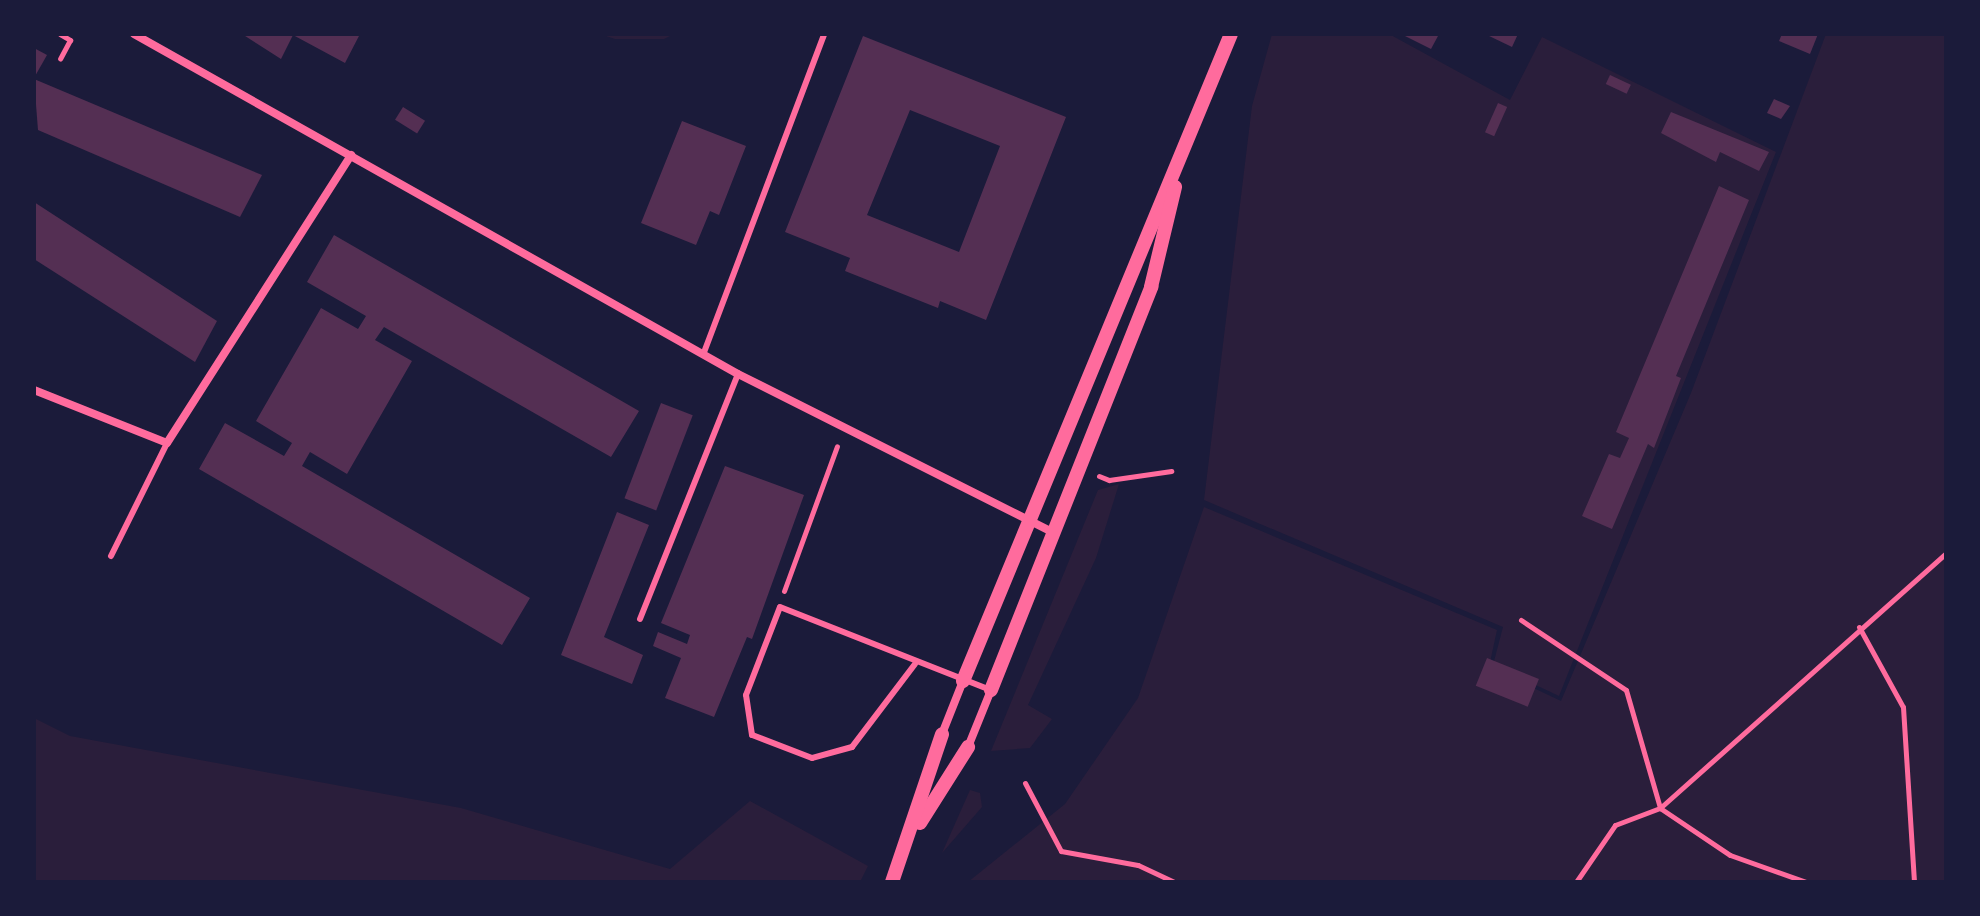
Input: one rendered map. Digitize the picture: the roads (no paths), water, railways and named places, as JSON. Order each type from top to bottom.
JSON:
[{"type":"street","points":[[134,34],[738,374],[1052,532]]},
{"type":"street","points":[[892,882],[910,840],[942,734],[963,681],[1127,276],[1181,160],[1231,34]]},
{"type":"street","points":[[34,390],[167,443],[351,155]]},
{"type":"street","points":[[910,840],[968,747],[991,690],[1076,466],[1151,287],[1181,160]]},
{"type":"lane","points":[[703,355],[824,34]]},
{"type":"lane","points":[[640,619],[738,374]]},
{"type":"lane","points":[[111,556],[167,443]]},
{"type":"lane","points":[[915,664],[852,747],[812,758],[778,749],[752,735],[746,695],[780,607],[915,664],[991,690]]}]
